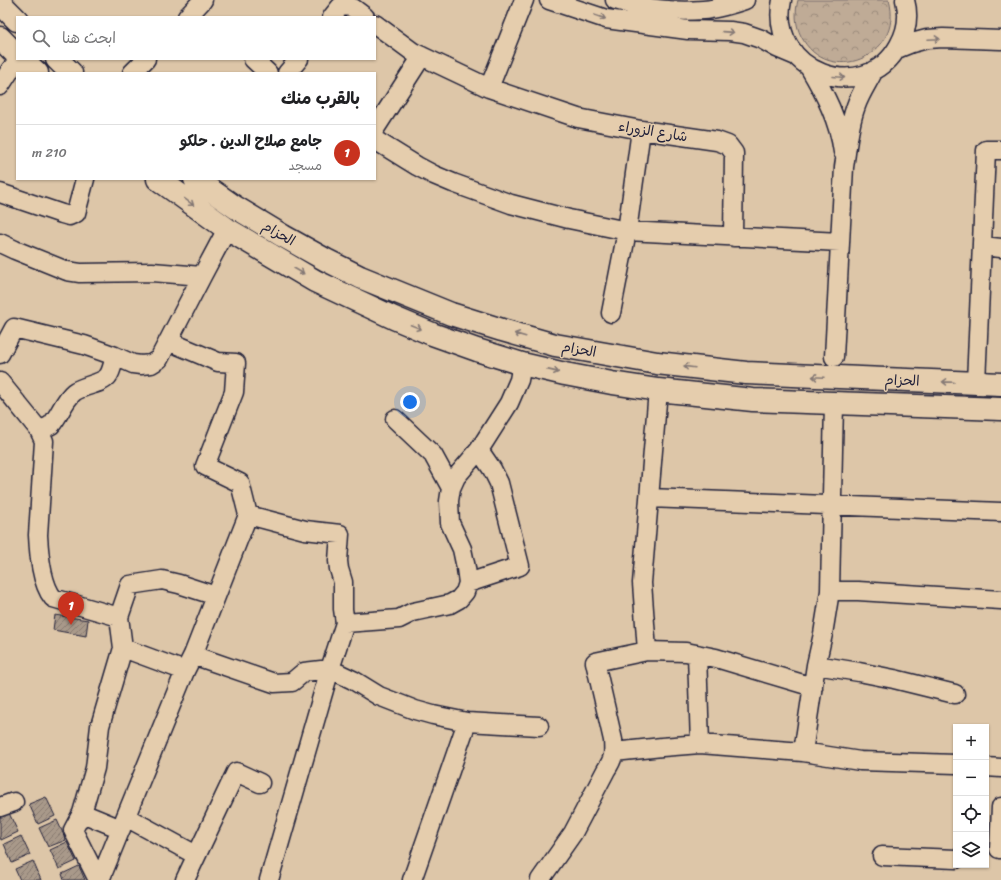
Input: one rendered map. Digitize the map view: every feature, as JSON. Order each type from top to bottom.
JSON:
[{"type":"main road","points":[[0,3],[16,19]]},
{"type":"main road","points":[[0,38],[16,54]]},
{"type":"main road","points":[[22,60],[36,72]]},
{"type":"main road","points":[[58,60],[70,72]]},
{"type":"main road","points":[[159,180],[227,229],[316,281],[432,334],[522,364],[612,383],[658,390],[753,400],[1001,409]]},
{"type":"main road","name":"الحزام","points":[[196,180],[234,207],[326,260],[360,277],[451,314],[555,345],[657,363],[746,373],[1001,384]]},
{"type":"street","points":[[489,88],[524,0]]},
{"type":"street","points":[[549,0],[606,19],[688,30],[730,31],[744,33],[761,39],[823,74],[837,77],[860,76],[874,70],[887,61],[897,49],[903,36],[907,22],[905,0]]},
{"type":"street","points":[[615,0],[651,8],[680,11],[704,10],[745,0]]},
{"type":"street","points":[[782,0],[780,11],[782,30],[790,48],[802,61],[830,106],[842,144],[844,167]]},
{"type":"street","points":[[333,16],[340,7],[347,6],[353,8],[364,16]]},
{"type":"street","name":"شارع الزوراء","points":[[376,25],[413,52],[489,88],[578,118],[641,130],[717,141],[728,145],[734,154],[733,237]]},
{"type":"street","points":[[897,49],[927,39],[943,38],[1001,40]]},
{"type":"street","points":[[376,126],[422,56]]},
{"type":"street","points":[[0,86],[11,69],[20,60]]},
{"type":"street","points":[[133,72],[145,60]]},
{"type":"street","points":[[254,60],[267,72]]},
{"type":"street","points":[[288,72],[298,60]]},
{"type":"street","points":[[834,357],[844,167],[847,144],[856,105],[874,70]]},
{"type":"street","points":[[611,313],[627,231],[641,130]]},
{"type":"street","points":[[376,141],[434,174],[453,183],[511,204],[569,220],[627,231],[840,242]]},
{"type":"street","points":[[976,383],[986,150],[1001,150]]},
{"type":"street","points":[[0,193],[69,216],[76,213],[85,180]]},
{"type":"street","points":[[0,354],[14,328],[84,345],[133,364],[151,364],[159,358],[227,229]]},
{"type":"street","points":[[0,243],[67,271],[80,273],[152,272],[202,276]]},
{"type":"street","points":[[982,246],[1001,248]]},
{"type":"street","points":[[99,880],[124,823],[185,671],[193,655],[248,515],[240,483],[205,466],[234,392],[236,363],[218,362],[168,341]]},
{"type":"street","points":[[39,430],[50,425],[74,392],[80,388],[108,377],[115,356]]},
{"type":"street","points":[[345,623],[399,619],[413,612],[450,604],[459,599],[465,592],[468,583],[462,549],[450,522],[449,501],[451,488],[456,477],[479,450],[508,403],[519,380],[522,364]]},
{"type":"street","points":[[0,382],[39,430],[44,441],[38,536],[41,565],[48,592],[53,598],[119,617]]},
{"type":"street","points":[[647,651],[642,583],[658,390]]},
{"type":"street","points":[[803,752],[816,665],[830,591],[834,404]]},
{"type":"street","points":[[395,419],[433,455],[451,488]]},
{"type":"street","points":[[468,583],[520,566],[499,483],[492,469],[479,450]]},
{"type":"street","points":[[649,498],[1001,512]]},
{"type":"street","points":[[248,515],[305,530],[340,534],[338,560],[343,582],[343,609],[345,623],[330,669],[269,880]]},
{"type":"street","points":[[99,880],[73,830],[82,813],[95,768],[100,726],[123,648],[119,617],[130,585],[162,580],[216,596]]},
{"type":"street","points":[[830,591],[858,591],[1001,600]]},
{"type":"street","points":[[123,648],[185,671]]},
{"type":"street","points":[[540,880],[574,833],[612,761],[614,752],[613,740],[595,662],[647,651],[686,652],[716,658],[813,687]]},
{"type":"street","points":[[697,654],[700,744]]},
{"type":"street","points":[[193,655],[274,683],[292,682],[304,672],[330,669],[353,680],[379,696],[415,710],[433,715],[467,722],[539,726]]},
{"type":"street","points":[[816,665],[894,678],[955,694]]},
{"type":"street","points":[[412,880],[467,722]]},
{"type":"street","points":[[614,752],[662,746],[700,744],[803,752],[860,761],[953,764]]},
{"type":"street","points":[[989,767],[1001,768]]},
{"type":"street","points":[[185,880],[236,772],[260,783]]},
{"type":"street","points":[[995,852],[1001,807]]},
{"type":"street","points":[[82,813],[124,823],[196,855]]},
{"type":"street","points":[[882,856],[953,859]]},
{"type":"green space","points":[[798,0],[889,0],[891,20],[886,37],[875,50],[861,59],[844,62],[828,60],[813,52],[801,36],[796,18]]},
{"type":"building","points":[[55,615],[88,620],[86,636],[53,630]]},
{"type":"building","points":[[46,797],[55,816],[38,824],[29,804]]},
{"type":"building","points":[[9,813],[18,832],[1,840],[0,817]]},
{"type":"building","points":[[57,820],[66,840],[48,847],[39,828]]},
{"type":"building","points":[[21,836],[30,855],[12,863],[4,844]]},
{"type":"building","points":[[67,842],[76,861],[59,869],[50,850]]},
{"type":"building","points":[[33,861],[41,880],[20,880],[15,869]]},
{"type":"building","points":[[79,866],[85,880],[64,880],[62,874]]},
{"type":"place","name":"جامع صلاح الدين . حلكو","points":[[71,625]]}]
